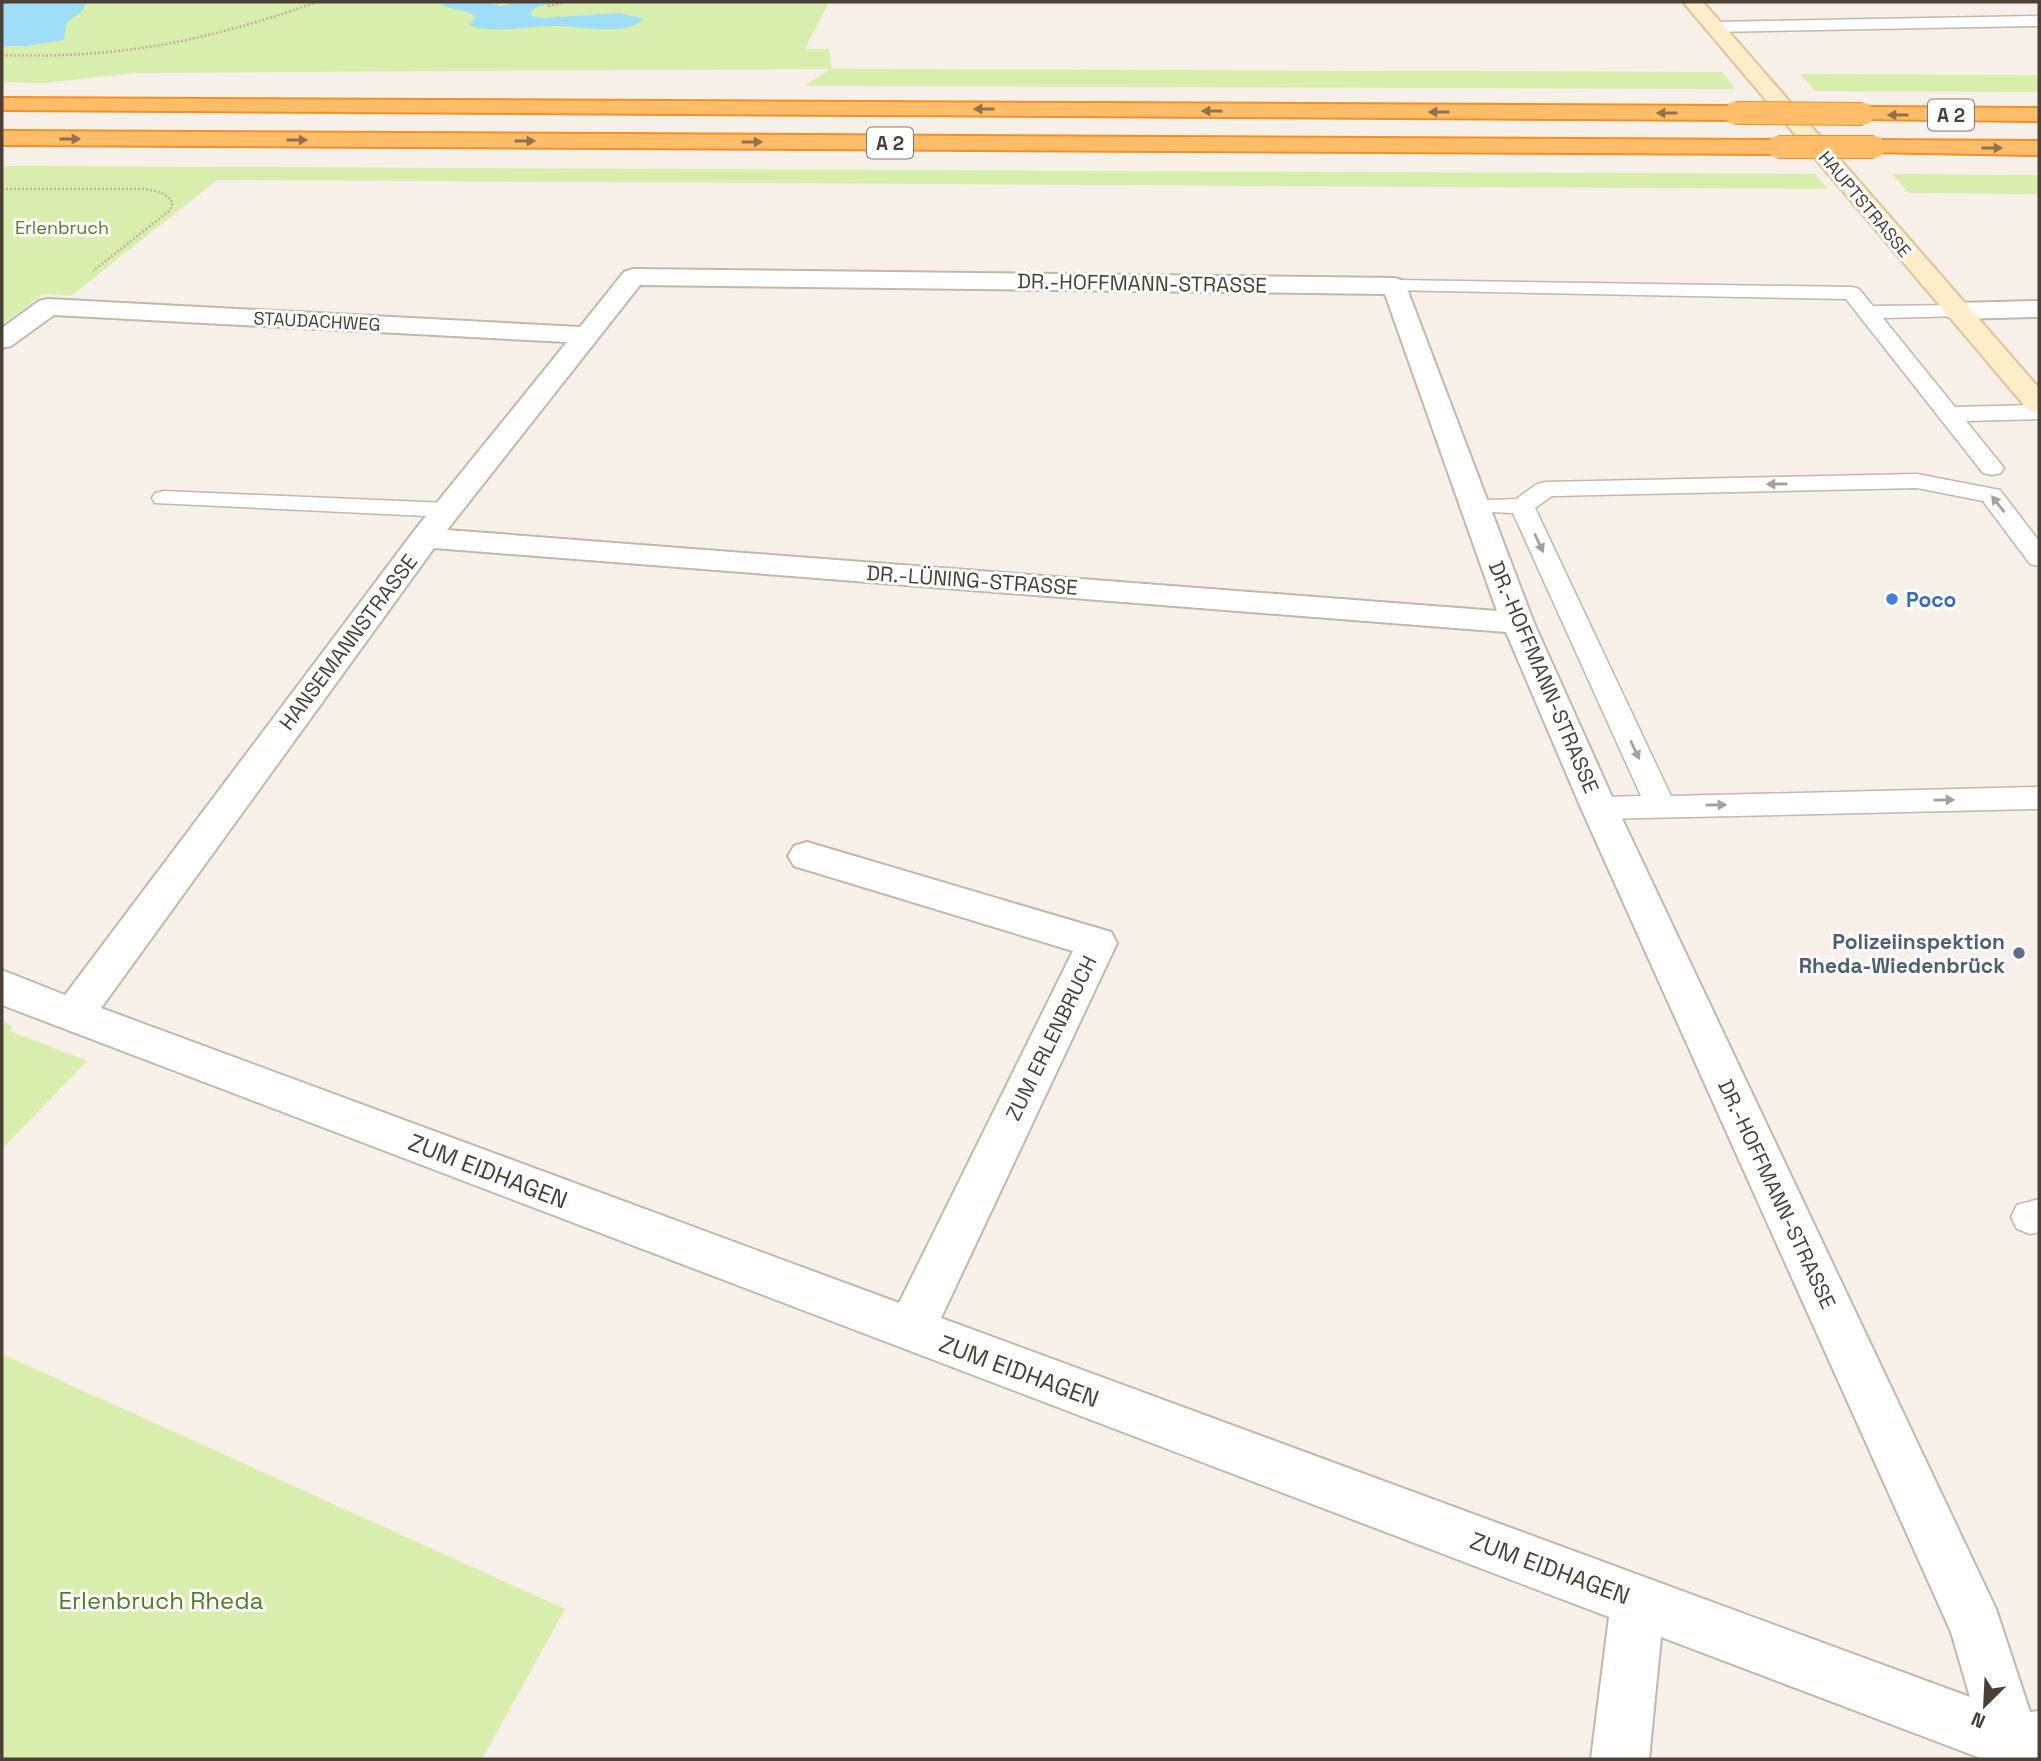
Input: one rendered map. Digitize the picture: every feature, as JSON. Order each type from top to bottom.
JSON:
[{"type":"highway","name":"A 2","points":[[2,104],[2039,115]]},
{"type":"highway","name":"A 2","points":[[2,138],[2039,148]]},
{"type":"street","name":"HAUPTSTRASSE","points":[[1693,2],[2039,405]]},
{"type":"street","name":"DR.-HOFFMANN-STRASSE","points":[[633,277],[1395,286],[1518,623],[1599,808],[1977,1628],[2022,1747]]},
{"type":"street","name":"HANSEMANNSTRASSE","points":[[74,1014],[425,538],[633,277]]},
{"type":"street","points":[[2,340],[48,307]]},
{"type":"street","name":"STAUDACHWEG","points":[[48,307],[586,335]]},
{"type":"street","points":[[1957,312],[2039,309]]},
{"type":"street","name":"DR.-LÜNING-STRASSE","points":[[425,538],[1518,623]]},
{"type":"street","name":"ZUM ERLENBRUCH","points":[[807,856],[1097,943],[911,1331]]},
{"type":"street","name":"ZUM EIDHAGEN","points":[[2,986],[14,993],[911,1331],[2022,1747]]},
{"type":"street","points":[[1620,1759],[1638,1601]]},
{"type":"lane","points":[[1715,27],[2039,21]]},
{"type":"lane","points":[[1395,286],[1852,293],[1992,468]]},
{"type":"lane","points":[[1867,312],[1957,312]]},
{"type":"lane","points":[[1949,414],[2039,412]]},
{"type":"lane","points":[[1475,506],[1522,506],[1546,489],[1917,481],[1991,495],[2039,558]]},
{"type":"lane","points":[[164,498],[447,510]]},
{"type":"lane","points":[[1522,506],[1661,806]]},
{"type":"lane","points":[[1599,808],[2039,798]]},
{"type":"path","points":[[2,55],[52,57],[120,54],[228,31],[317,2]]},
{"type":"path","points":[[548,6],[565,2]]},
{"type":"path","points":[[2,189],[145,189],[164,192],[173,203],[169,211],[48,307]]},
{"type":"green space","points":[[2,2],[829,2],[805,49],[829,49],[832,69],[1722,72],[1735,89],[805,86],[830,69],[135,73],[44,83],[2,82]]},
{"type":"green space","points":[[1800,74],[2039,75],[2039,92],[1815,91]]},
{"type":"green space","name":"Erlenbruch","points":[[2,166],[1815,174],[1828,189],[217,180],[71,296],[43,294],[2,325]]},
{"type":"green space","points":[[1892,174],[2039,175],[2039,194],[1909,193]]},
{"type":"green space","points":[[2,1021],[13,1027],[10,1031],[87,1061],[2,1149]]},
{"type":"green space","name":"Erlenbruch Rheda","points":[[2,1354],[565,1609],[482,1759],[2,1759]]},
{"type":"water","points":[[2,2],[87,2],[82,11],[67,22],[64,40],[26,46],[2,46]]},
{"type":"water","points":[[438,2],[490,2],[500,6],[523,2],[561,2],[539,6],[530,12],[532,16],[542,18],[620,13],[644,19],[626,28],[614,29],[546,26],[490,29],[469,25],[476,17]]},
{"type":"place","name":"Poco","points":[[1892,599]]},
{"type":"place","name":"Polizeiinspektion Rheda-Wiedenbrück","points":[[2019,953]]}]
